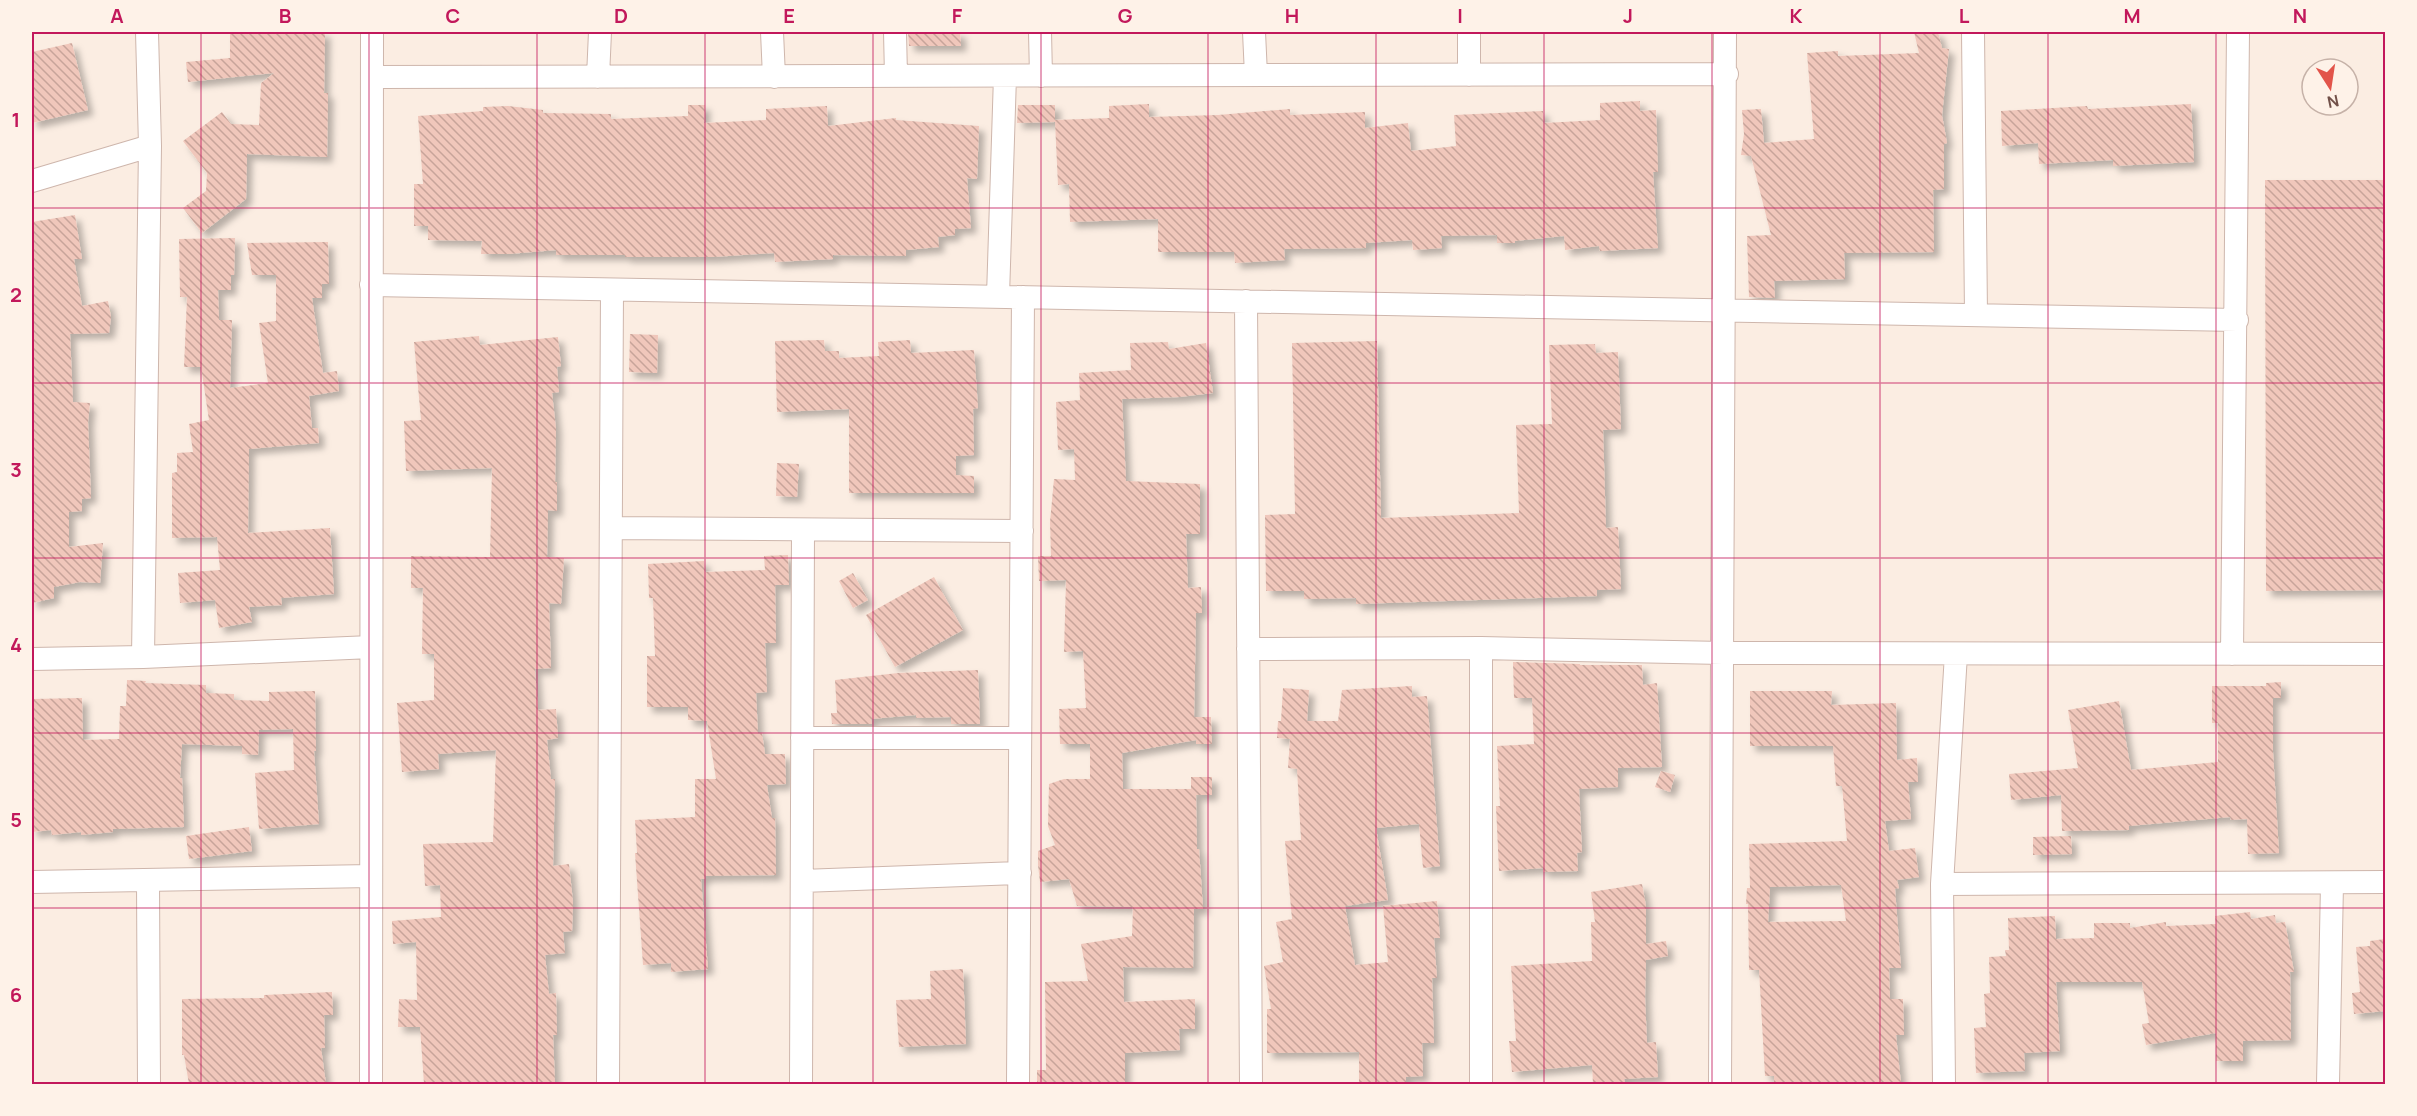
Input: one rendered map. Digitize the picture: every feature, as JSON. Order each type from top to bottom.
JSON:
[{"type":"street","points":[[143,657],[150,146],[147,32]]},
{"type":"street","points":[[371,1084],[372,32]]},
{"type":"street","points":[[598,77],[600,32]]},
{"type":"street","points":[[772,32],[774,77]]},
{"type":"street","points":[[896,32],[896,76]]},
{"type":"street","points":[[1040,32],[1041,76]]},
{"type":"street","points":[[1254,32],[1256,75]]},
{"type":"street","points":[[1469,32],[1469,75]]},
{"type":"street","points":[[1720,1084],[1727,74],[1725,32]]},
{"type":"street","points":[[1973,32],[1976,314]]},
{"type":"street","points":[[2232,654],[2238,32]]},
{"type":"street","points":[[372,77],[1727,74]]},
{"type":"street","points":[[998,296],[1005,76]]},
{"type":"street","points":[[32,181],[150,146]]},
{"type":"street","points":[[371,285],[2237,320]]},
{"type":"street","points":[[608,1084],[612,290]]},
{"type":"street","points":[[1018,1084],[1023,297]]},
{"type":"street","points":[[1246,301],[1251,1084]]},
{"type":"street","points":[[611,528],[1022,531]]},
{"type":"street","points":[[801,1084],[802,530]]},
{"type":"street","points":[[32,659],[143,657],[372,647]]},
{"type":"street","points":[[1248,650],[1481,648],[1723,653],[2385,654]]},
{"type":"street","points":[[1481,648],[1481,1084]]},
{"type":"street","points":[[1944,1084],[1942,884],[1956,654]]},
{"type":"street","points":[[802,738],[1020,738]]},
{"type":"street","points":[[802,881],[1020,873]]},
{"type":"street","points":[[32,882],[371,876]]},
{"type":"street","points":[[148,880],[149,1084]]},
{"type":"street","points":[[1942,884],[2385,882]]},
{"type":"street","points":[[2328,1084],[2332,884]]},
{"type":"building","points":[[230,32],[325,32],[324,93],[328,93],[327,157],[247,154],[246,199],[202,233],[183,208],[206,191],[207,173],[183,141],[222,112],[231,124],[259,125],[261,83],[274,73],[188,82],[186,62],[230,58]]},
{"type":"building","points":[[908,32],[960,32],[961,46],[909,46]]},
{"type":"building","points":[[1914,32],[1938,32],[1942,48],[1949,49],[1942,115],[1947,143],[1944,144],[1944,189],[1933,190],[1934,252],[1844,253],[1845,279],[1774,281],[1775,298],[1749,297],[1747,236],[1771,235],[1751,156],[1741,155],[1744,134],[1742,110],[1761,109],[1764,143],[1814,139],[1807,53],[1838,51],[1838,56],[1919,53]]},
{"type":"building","points":[[72,43],[88,110],[32,123],[32,52]]},
{"type":"building","points":[[1640,101],[1640,111],[1656,110],[1658,172],[1653,172],[1658,248],[1600,251],[1599,246],[1565,250],[1564,236],[1515,241],[1515,243],[1497,243],[1497,235],[1441,236],[1442,248],[1413,250],[1412,240],[1366,243],[1366,248],[1284,249],[1285,260],[1235,263],[1234,252],[1158,252],[1158,219],[1070,222],[1069,184],[1058,185],[1055,122],[1017,123],[1018,105],[1055,105],[1055,120],[1109,118],[1109,106],[1149,104],[1149,117],[1218,115],[1290,109],[1290,115],[1365,112],[1365,128],[1408,123],[1411,151],[1456,146],[1454,115],[1543,111],[1544,123],[1600,120],[1600,103]]},
{"type":"building","points":[[2191,104],[2194,162],[2113,166],[2113,160],[2039,164],[2038,143],[2002,146],[2001,111],[2087,106],[2088,109]]},
{"type":"building","points":[[688,105],[705,105],[704,123],[766,120],[766,109],[827,106],[828,126],[896,118],[896,120],[979,126],[977,179],[967,178],[971,228],[955,229],[955,235],[938,237],[939,247],[906,250],[906,256],[833,255],[833,259],[775,262],[774,253],[713,257],[556,255],[556,250],[481,254],[482,241],[428,240],[428,226],[414,226],[414,184],[423,184],[418,116],[483,111],[483,107],[508,106],[543,110],[543,113],[611,114],[611,119],[688,116]]},
{"type":"building","points":[[2265,180],[2385,180],[2385,590],[2266,591]]},
{"type":"building","points":[[75,215],[82,259],[74,259],[82,306],[108,301],[111,317],[109,333],[70,334],[73,402],[90,403],[88,422],[91,498],[82,499],[82,511],[69,512],[69,547],[103,543],[100,583],[80,582],[54,587],[54,598],[32,603],[32,222]]},
{"type":"building","points":[[235,238],[234,275],[231,275],[231,290],[218,290],[219,320],[232,320],[230,388],[268,383],[259,323],[276,321],[276,275],[252,275],[247,243],[328,242],[329,284],[322,284],[322,298],[312,298],[323,373],[337,371],[339,391],[309,396],[312,428],[318,428],[319,443],[249,449],[248,533],[330,528],[334,594],[281,598],[282,605],[249,607],[252,622],[219,628],[215,600],[180,603],[178,573],[220,570],[217,537],[172,538],[172,473],[177,472],[177,453],[193,452],[189,424],[209,420],[201,367],[184,367],[187,297],[180,297],[179,239]]},
{"type":"building","points":[[630,334],[658,335],[657,373],[629,372]]},
{"type":"building","points":[[479,336],[480,345],[558,337],[561,366],[557,367],[559,392],[552,393],[556,429],[557,511],[548,510],[547,557],[564,558],[561,604],[549,603],[551,668],[535,669],[538,710],[556,709],[558,738],[547,740],[551,779],[555,779],[553,866],[569,864],[573,902],[572,931],[563,932],[565,953],[545,955],[549,994],[556,993],[557,1035],[553,1035],[555,1084],[424,1084],[420,1027],[398,1027],[399,999],[417,1000],[416,942],[393,944],[392,921],[441,917],[440,885],[425,886],[423,844],[493,842],[496,750],[438,754],[439,769],[402,772],[397,703],[434,700],[434,654],[422,654],[423,588],[411,588],[411,556],[490,557],[492,468],[406,471],[404,421],[421,420],[414,342]]},
{"type":"building","points":[[824,340],[825,351],[839,351],[839,358],[879,356],[878,342],[910,340],[911,353],[974,350],[978,408],[973,409],[974,455],[956,456],[956,475],[974,476],[974,493],[849,493],[849,409],[777,412],[775,341]]},
{"type":"building","points":[[1377,341],[1381,518],[1519,513],[1516,425],[1552,424],[1549,345],[1595,344],[1596,353],[1618,352],[1621,429],[1603,430],[1606,528],[1618,527],[1621,589],[1597,590],[1597,596],[1356,604],[1356,598],[1304,599],[1304,591],[1266,591],[1265,515],[1295,514],[1292,343]]},
{"type":"building","points":[[1168,342],[1169,349],[1206,343],[1213,393],[1122,399],[1126,481],[1200,484],[1200,534],[1186,534],[1188,588],[1201,587],[1202,613],[1196,613],[1194,717],[1211,717],[1212,744],[1196,744],[1196,740],[1122,753],[1123,789],[1191,789],[1191,777],[1212,777],[1212,795],[1196,795],[1197,849],[1199,849],[1203,909],[1194,909],[1193,968],[1123,967],[1124,1002],[1195,999],[1195,1029],[1179,1029],[1180,1050],[1125,1053],[1125,1084],[1037,1084],[1037,1070],[1046,1070],[1045,982],[1088,981],[1081,944],[1132,936],[1133,907],[1077,906],[1069,879],[1040,882],[1038,851],[1055,845],[1048,826],[1049,784],[1064,779],[1090,779],[1090,744],[1060,744],[1059,709],[1086,708],[1083,651],[1064,652],[1066,580],[1039,581],[1038,556],[1051,556],[1050,522],[1054,479],[1075,480],[1074,449],[1058,450],[1056,402],[1080,400],[1079,373],[1131,370],[1130,343]]},
{"type":"building","points":[[777,463],[799,464],[797,497],[776,496]]},
{"type":"building","points":[[788,555],[789,585],[775,585],[776,643],[765,643],[767,692],[756,693],[758,734],[762,733],[765,754],[785,754],[786,784],[767,785],[772,818],[775,818],[776,875],[705,876],[705,879],[701,879],[708,969],[671,972],[671,963],[643,965],[635,853],[637,853],[635,820],[695,817],[695,779],[716,779],[707,721],[688,720],[688,707],[647,707],[647,656],[655,656],[653,598],[649,598],[648,564],[704,561],[705,572],[765,570],[764,556]]},
{"type":"building","points":[[853,573],[868,600],[853,608],[839,581]]},
{"type":"building","points":[[934,577],[963,630],[895,667],[866,615]]},
{"type":"building","points":[[1513,662],[1642,665],[1643,685],[1657,683],[1662,767],[1618,768],[1618,787],[1579,789],[1582,852],[1577,853],[1578,871],[1543,872],[1543,868],[1499,871],[1496,806],[1500,806],[1497,746],[1534,744],[1532,698],[1514,698]]},
{"type":"building","points":[[978,670],[980,724],[951,724],[951,717],[916,718],[916,715],[871,719],[872,724],[832,724],[831,713],[837,713],[835,680],[898,673]]},
{"type":"building","points":[[127,680],[146,681],[145,683],[206,685],[206,693],[234,694],[234,700],[269,701],[269,692],[315,691],[316,751],[314,751],[319,824],[259,829],[255,773],[294,770],[293,729],[259,730],[258,755],[242,754],[242,746],[182,744],[180,778],[182,778],[184,827],[113,829],[113,832],[81,835],[81,832],[52,835],[51,830],[32,832],[32,699],[82,698],[83,740],[119,739],[120,706],[126,706]]},
{"type":"building","points":[[2281,682],[2281,698],[2273,698],[2273,752],[2279,853],[2248,854],[2247,819],[2231,820],[2230,817],[2129,826],[2129,830],[2062,831],[2061,795],[2011,800],[2009,774],[2078,768],[2068,710],[2119,701],[2131,770],[2218,762],[2218,723],[2212,723],[2212,686],[2266,686],[2266,683]]},
{"type":"building","points":[[1412,686],[1412,697],[1427,696],[1440,866],[1423,868],[1419,824],[1376,828],[1388,900],[1345,906],[1355,965],[1388,962],[1383,906],[1437,901],[1440,938],[1434,938],[1437,978],[1432,978],[1434,1043],[1422,1043],[1423,1076],[1406,1077],[1406,1084],[1359,1084],[1359,1052],[1267,1053],[1267,1009],[1271,1009],[1264,966],[1283,962],[1276,922],[1292,919],[1285,841],[1301,840],[1297,769],[1288,768],[1290,739],[1277,738],[1278,721],[1281,721],[1283,688],[1309,690],[1307,721],[1338,721],[1342,690]]},
{"type":"building","points":[[1750,691],[1832,691],[1831,705],[1896,703],[1897,760],[1917,758],[1918,782],[1908,782],[1911,819],[1885,821],[1889,851],[1915,848],[1919,877],[1897,880],[1899,888],[1895,889],[1901,968],[1889,968],[1890,999],[1903,999],[1904,1035],[1896,1035],[1901,1084],[1774,1084],[1774,1076],[1765,1076],[1759,970],[1749,970],[1748,904],[1746,904],[1747,888],[1750,888],[1749,844],[1847,841],[1842,786],[1836,786],[1833,746],[1750,746]],"holes":[[[1841,885],[1846,921],[1768,922],[1770,887]]]},
{"type":"building","points":[[1661,771],[1675,775],[1670,792],[1655,787]]},
{"type":"building","points":[[249,827],[252,851],[189,859],[186,836]]},
{"type":"building","points":[[2071,836],[2072,854],[2033,855],[2033,837]]},
{"type":"building","points":[[1642,884],[1646,906],[1646,944],[1666,941],[1668,956],[1646,960],[1647,1043],[1656,1042],[1658,1077],[1624,1079],[1625,1084],[1593,1084],[1592,1065],[1512,1072],[1509,1041],[1516,1041],[1511,966],[1592,961],[1591,922],[1595,922],[1591,892]]},
{"type":"building","points":[[2250,912],[2251,919],[2275,915],[2276,923],[2285,922],[2294,972],[2290,972],[2291,1040],[2243,1041],[2243,1061],[2216,1061],[2216,1033],[2146,1045],[2142,1024],[2149,1023],[2142,982],[2056,982],[2060,1051],[2024,1053],[2025,1071],[1976,1073],[1974,1028],[1986,1027],[1984,994],[1990,993],[1989,957],[2006,956],[2005,950],[2009,950],[2008,918],[2055,916],[2056,939],[2094,938],[2094,923],[2130,923],[2130,928],[2166,922],[2166,926],[2216,924],[2215,916]]},
{"type":"building","points":[[2385,939],[2385,1011],[2354,1014],[2352,993],[2360,992],[2356,947],[2370,946],[2370,941]]},
{"type":"building","points":[[963,969],[966,1044],[899,1047],[896,1000],[931,999],[930,971]]},
{"type":"building","points":[[332,992],[333,1015],[324,1015],[325,1048],[321,1048],[326,1084],[189,1084],[184,1055],[182,1055],[182,999],[264,998],[264,995]]}]
